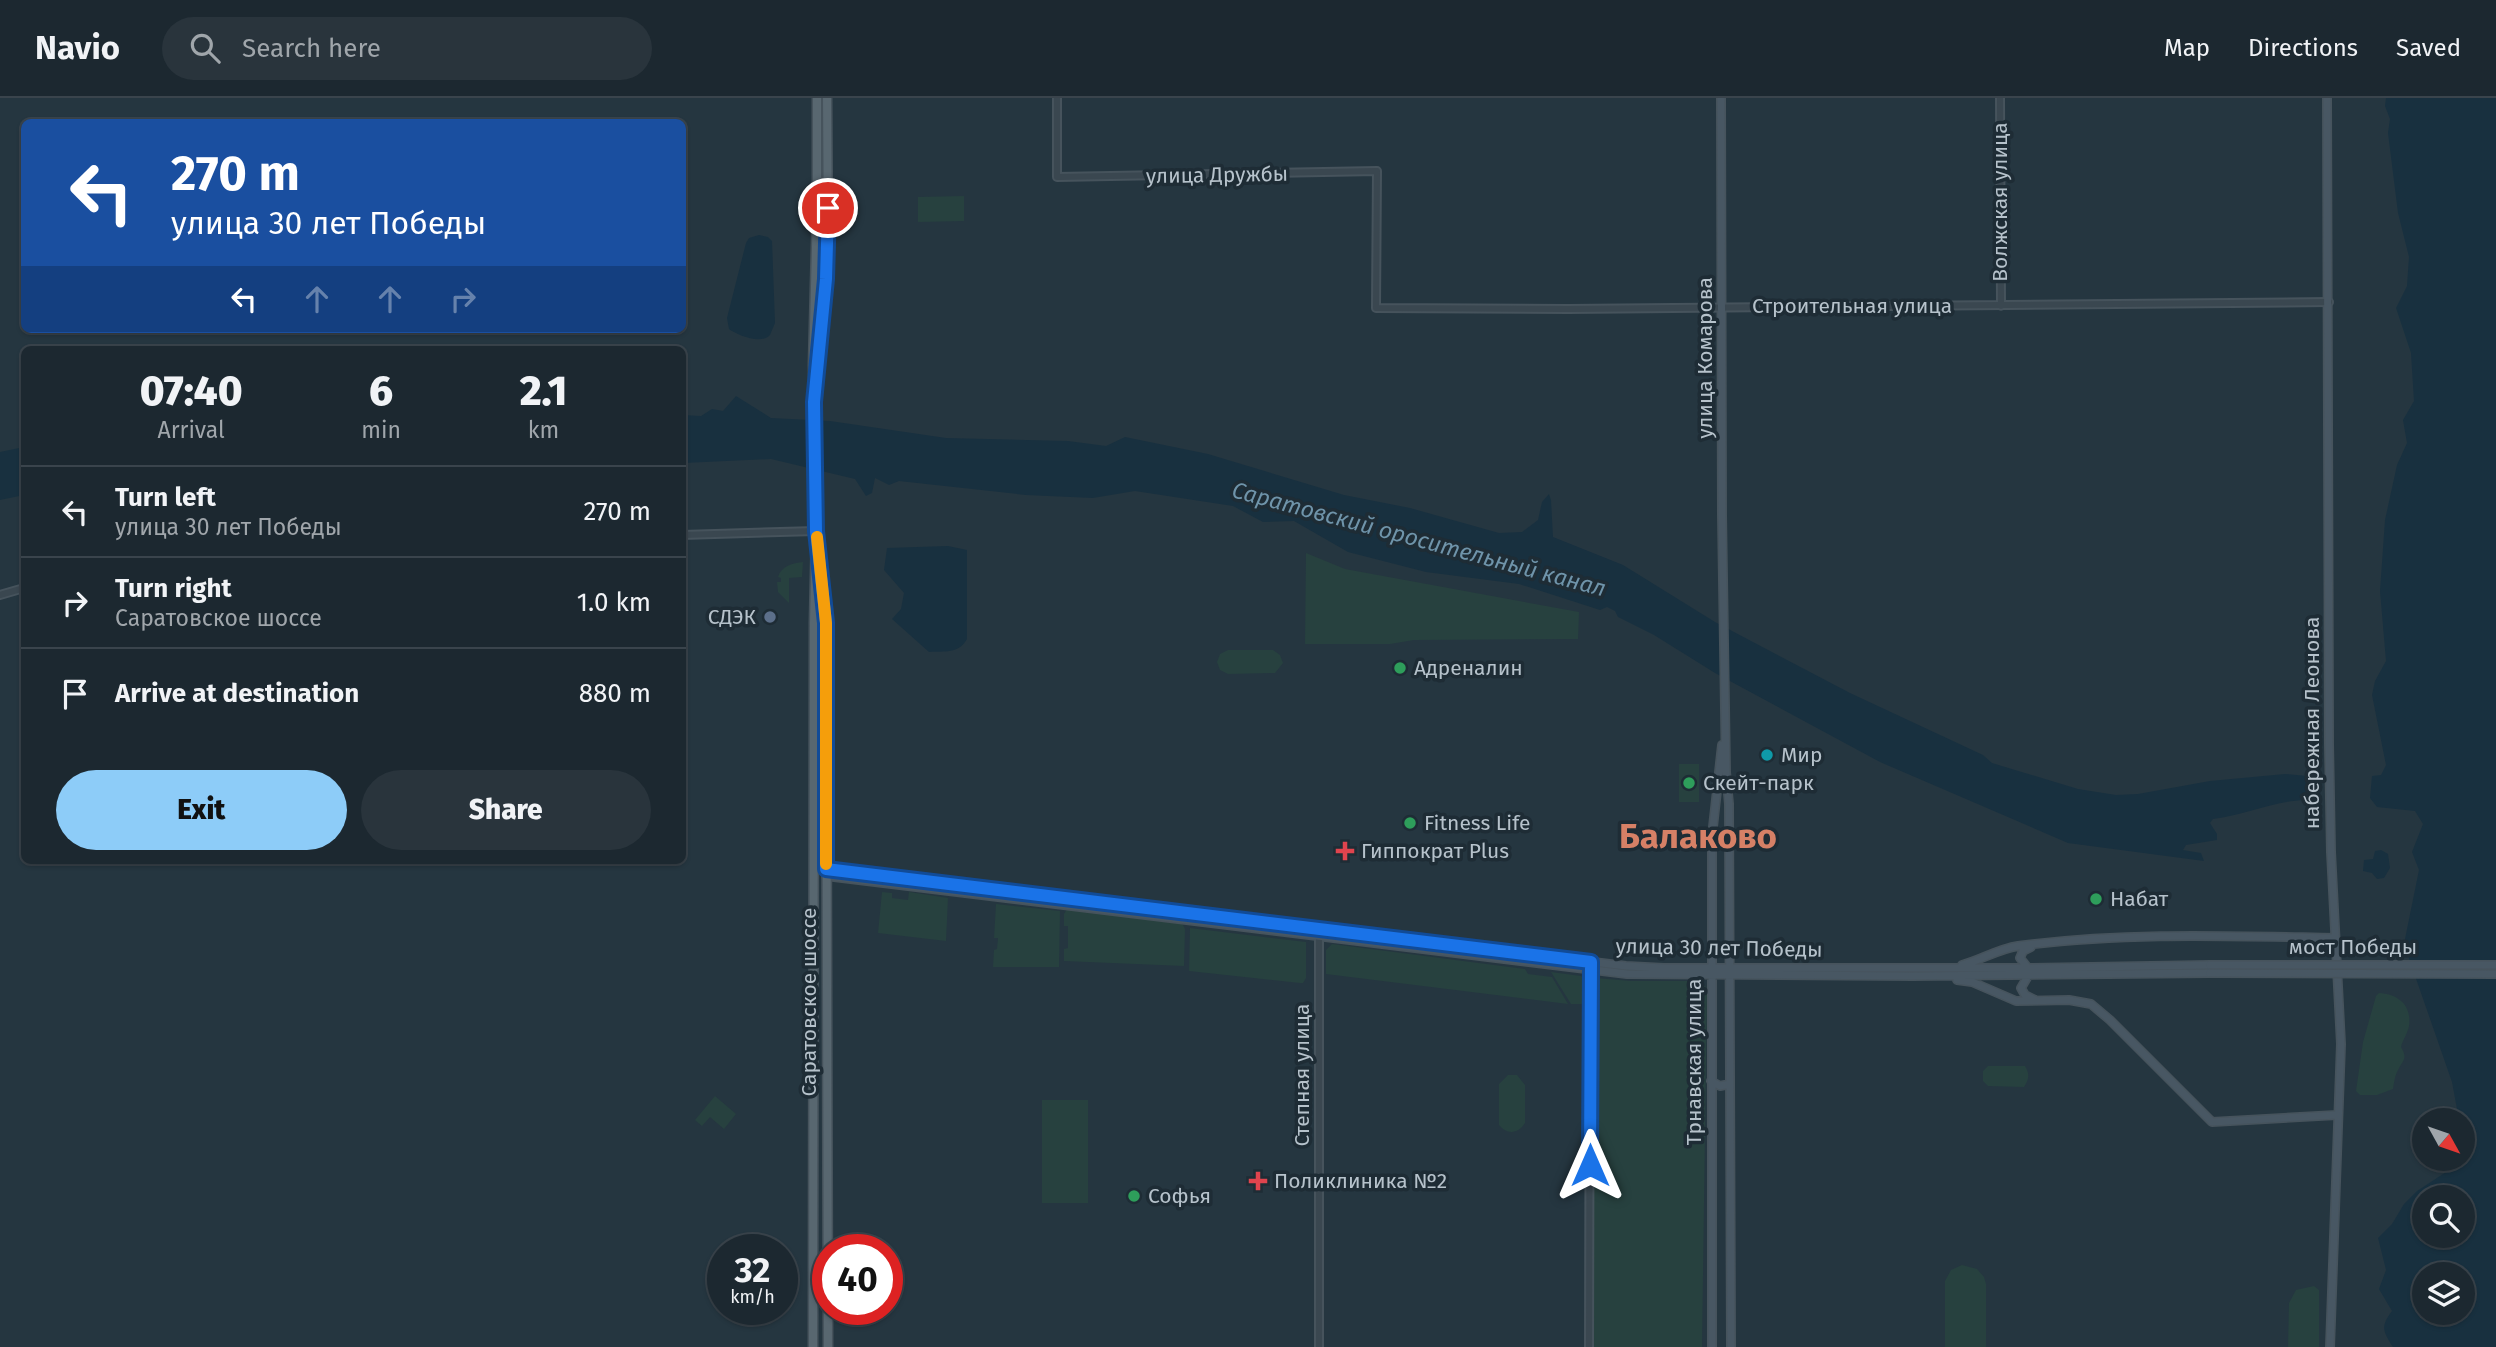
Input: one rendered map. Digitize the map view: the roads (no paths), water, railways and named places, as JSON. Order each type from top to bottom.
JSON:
[{"type":"main road","name":"Саратовское шоссе","points":[[813,1347],[818,578],[814,402],[817,98]]},
{"type":"main road","name":"Саратовское шоссе","points":[[814,402],[828,239],[827,98]]},
{"type":"main road","name":"улица Комарова","points":[[1721,98],[1725,705]]},
{"type":"main road","name":"набережная Леонова","points":[[2327,98],[2329,744],[2341,1044],[2330,1347]]},
{"type":"main road","points":[[815,274],[818,281],[826,279]]},
{"type":"main road","name":"Саратовское шоссе","points":[[818,578],[826,623],[828,1347]]},
{"type":"main road","name":"Трнавская улица","points":[[1712,1347],[1712,836],[1725,705]]},
{"type":"main road","name":"Трнавская улица","points":[[1725,705],[1729,804],[1731,1347]]},
{"type":"main road","points":[[1714,804],[1729,804]]},
{"type":"main road","points":[[814,872],[826,873]]},
{"type":"main road","name":"улица 30 лет Победы","points":[[826,873],[1590,966],[1711,971],[1949,967],[2029,972],[2210,969]]},
{"type":"main road","points":[[1949,967],[1965,964],[2003,949],[2080,939],[2138,936],[2335,939]]},
{"type":"main road","points":[[2029,972],[2020,958],[2023,951],[2035,946]]},
{"type":"main road","name":"мост Победы","points":[[2210,969],[2496,965]]},
{"type":"main road","points":[[2210,969],[2496,974]]},
{"type":"main road","points":[[1729,971],[1913,976],[2029,972]]},
{"type":"main road","points":[[2029,972],[2021,988],[2025,995],[2035,1000]]},
{"type":"main road","points":[[1913,976],[1972,982],[2016,1001],[2082,1002],[2098,1009],[2212,1122],[2337,1115]]},
{"type":"main road","points":[[1711,1046],[1722,1041],[1730,1048]]},
{"type":"main road","points":[[813,1073],[827,1073]]},
{"type":"main road","points":[[1711,1081],[1720,1086],[1730,1084]]},
{"type":"street","name":"улица Дружбы","points":[[1057,98],[1057,177],[1377,171],[1376,309]]},
{"type":"street","name":"Волжская улица","points":[[2000,98],[2001,306]]},
{"type":"street","name":"Строительная улица","points":[[1376,309],[2329,302]]},
{"type":"street","points":[[686,535],[816,531]]},
{"type":"street","points":[[0,595],[21,589]]},
{"type":"street","name":"Степная улица","points":[[1319,933],[1319,1347]]},
{"type":"street","points":[[1589,1347],[1590,966]]},
{"type":"water","points":[[2386,98],[2496,98],[2496,1347],[2393,1347],[2384,1329],[2392,1311],[2379,1289],[2386,1270],[2378,1238],[2412,1196],[2412,1248],[2475,1248],[2475,1185],[2426,1185],[2448,1171],[2475,1171],[2475,1108],[2457,1108],[2452,1082],[2404,944],[2419,870],[2412,852],[2423,824],[2415,811],[2377,807],[2370,798],[2372,776],[2381,775],[2386,765],[2372,695],[2375,681],[2386,661],[2380,591],[2385,520],[2397,465],[2407,443],[2403,420],[2414,401],[2411,353],[2396,308],[2407,286],[2409,257],[2398,213],[2388,133],[2390,119],[2385,106]]},
{"type":"water","points":[[759,235],[772,241],[775,323],[770,335],[755,339],[729,329],[727,318],[746,243],[749,238]]},
{"type":"water","name":"Саратовский оросительный канал","points":[[736,396],[771,418],[830,421],[946,438],[1068,441],[1106,446],[1125,437],[1208,454],[1344,495],[1410,508],[1499,533],[1522,532],[1538,520],[1542,502],[1549,494],[1553,537],[1623,565],[1715,622],[1850,693],[1983,755],[1992,763],[2078,789],[2116,795],[2138,794],[2210,781],[2285,774],[2307,776],[2309,792],[2305,800],[2213,819],[2210,823],[2217,834],[2217,840],[2186,845],[2183,850],[2201,853],[2204,861],[2068,843],[1880,762],[1715,673],[1654,635],[1618,617],[1615,611],[1607,607],[1600,610],[1519,584],[1426,572],[1348,552],[1294,521],[1263,522],[1233,506],[1135,491],[1093,498],[1026,495],[899,481],[889,485],[875,478],[872,493],[866,496],[855,479],[771,459],[686,463],[686,415],[701,416],[712,409],[723,411]]},
{"type":"water","points":[[21,448],[21,496],[0,500],[0,452]]},
{"type":"water","points":[[948,546],[967,550],[967,639],[955,649],[929,652],[892,619],[901,609],[904,593],[884,570],[887,548]]},
{"type":"water","points":[[2381,850],[2388,854],[2390,868],[2384,878],[2377,879],[2372,873],[2363,871],[2364,860],[2373,859],[2375,851]]},
{"type":"place","name":"СДЭК","points":[[770,617]]},
{"type":"place","name":"Адреналин","points":[[1400,668]]},
{"type":"place","name":"Мир","points":[[1767,755]]},
{"type":"place","name":"Скейт-парк","points":[[1689,783]]},
{"type":"place","name":"Fitness Life","points":[[1410,823]]},
{"type":"place","name":"Гиппократ Plus","points":[[1345,851]]},
{"type":"place","name":"Набат","points":[[2096,899]]},
{"type":"place","name":"Поликлиника №2","points":[[1258,1181]]},
{"type":"place","name":"Софья","points":[[1134,1196]]},
{"type":"district","name":"Балаково","points":[[1698,836]]}]
